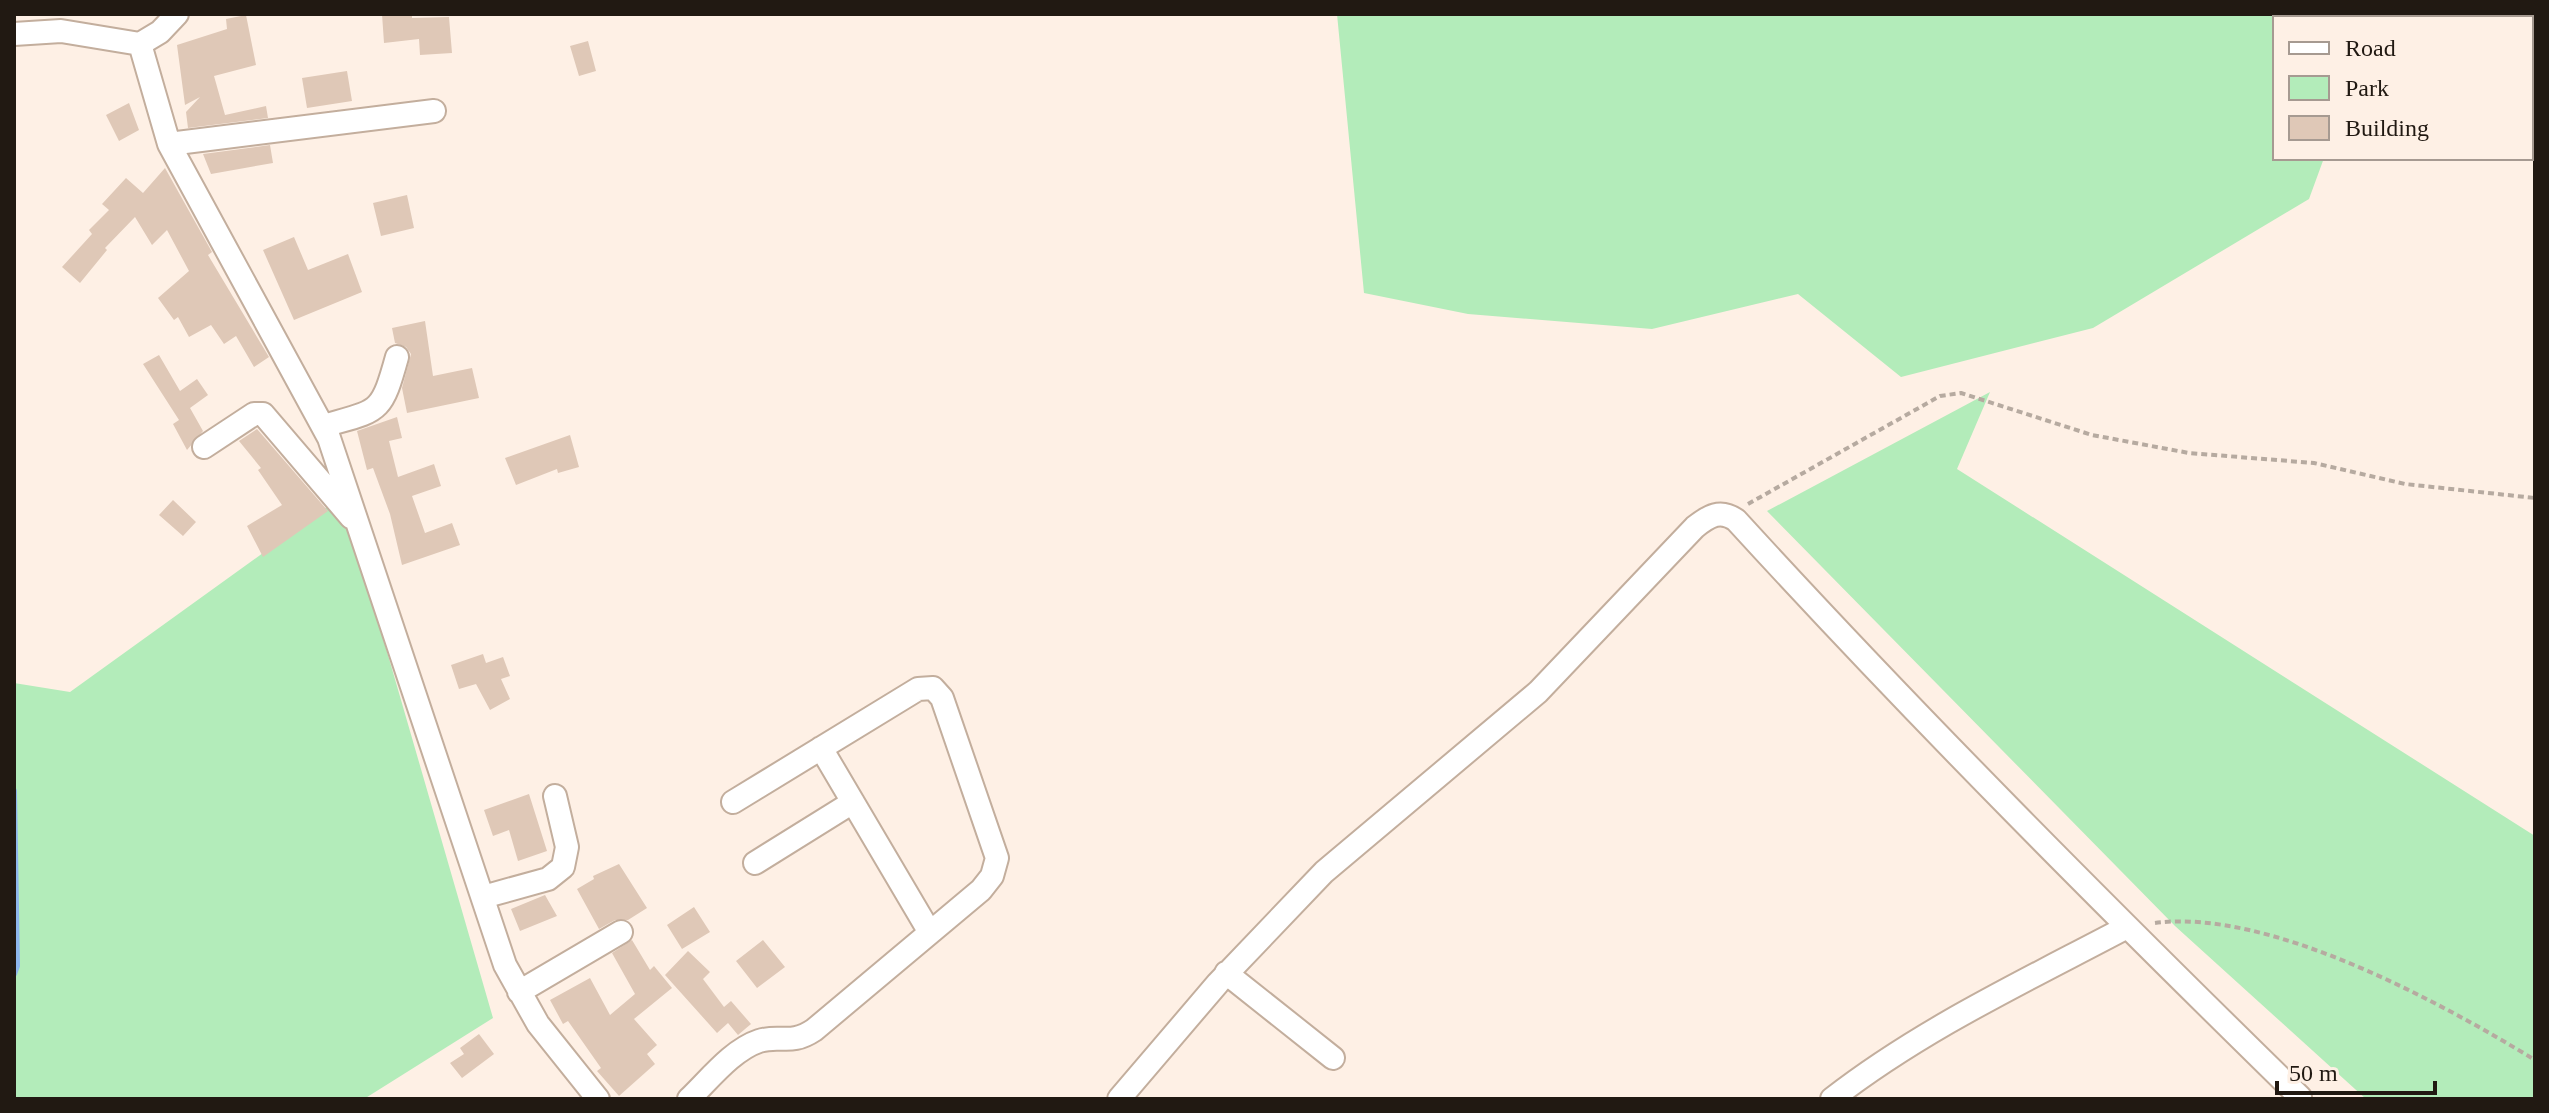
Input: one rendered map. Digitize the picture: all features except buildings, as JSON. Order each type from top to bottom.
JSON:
[{"type":"street","points":[[14,34],[56,23],[140,44],[160,32],[177,14]]},
{"type":"street","points":[[140,44],[169,144],[323,426],[505,965],[538,1024],[598,1099]]},
{"type":"street","points":[[169,144],[434,111]]},
{"type":"street","points":[[323,426],[377,409],[387,394],[397,357]]},
{"type":"street","points":[[204,447],[254,414],[263,414],[359,527]]},
{"type":"street","points":[[1119,1099],[1226,973],[1346,852],[1538,692],[1695,527],[1712,515],[1728,515],[2127,927],[2300,1097]]},
{"type":"street","points":[[689,1099],[745,1047],[765,1040],[785,1042],[805,1036],[987,884],[997,858],[942,698],[933,688],[918,689],[733,802]]},
{"type":"street","points":[[821,748],[929,931]]},
{"type":"street","points":[[483,897],[548,879],[563,867],[567,847],[555,796]]},
{"type":"street","points":[[755,863],[853,802]]},
{"type":"street","points":[[1832,1099],[1895,1054],[1964,1013],[2127,927]]},
{"type":"street","points":[[519,992],[621,932]]},
{"type":"street","points":[[1226,973],[1333,1058]]},
{"type":"path","points":[[1728,515],[1940,396],[1961,393],[2092,435],[2189,453],[2314,463],[2405,484],[2535,498]]},
{"type":"path","points":[[2127,927],[2164,922],[2198,924],[2309,948],[2380,976],[2535,1060]]},
{"type":"green space","points":[[1337,14],[2401,14],[2273,16],[2273,160],[2323,160],[2309,199],[2093,328],[1901,377],[1798,294],[1652,329],[1468,314],[1364,293]]},
{"type":"green space","points":[[1990,392],[1957,469],[2535,836],[2535,1099],[2366,1099],[2175,926],[1767,511]]},
{"type":"green space","points":[[342,496],[493,1018],[364,1099],[14,1099],[14,683],[70,692]]},
{"type":"waterway","points":[[14,791],[17,966],[14,974]]}]
